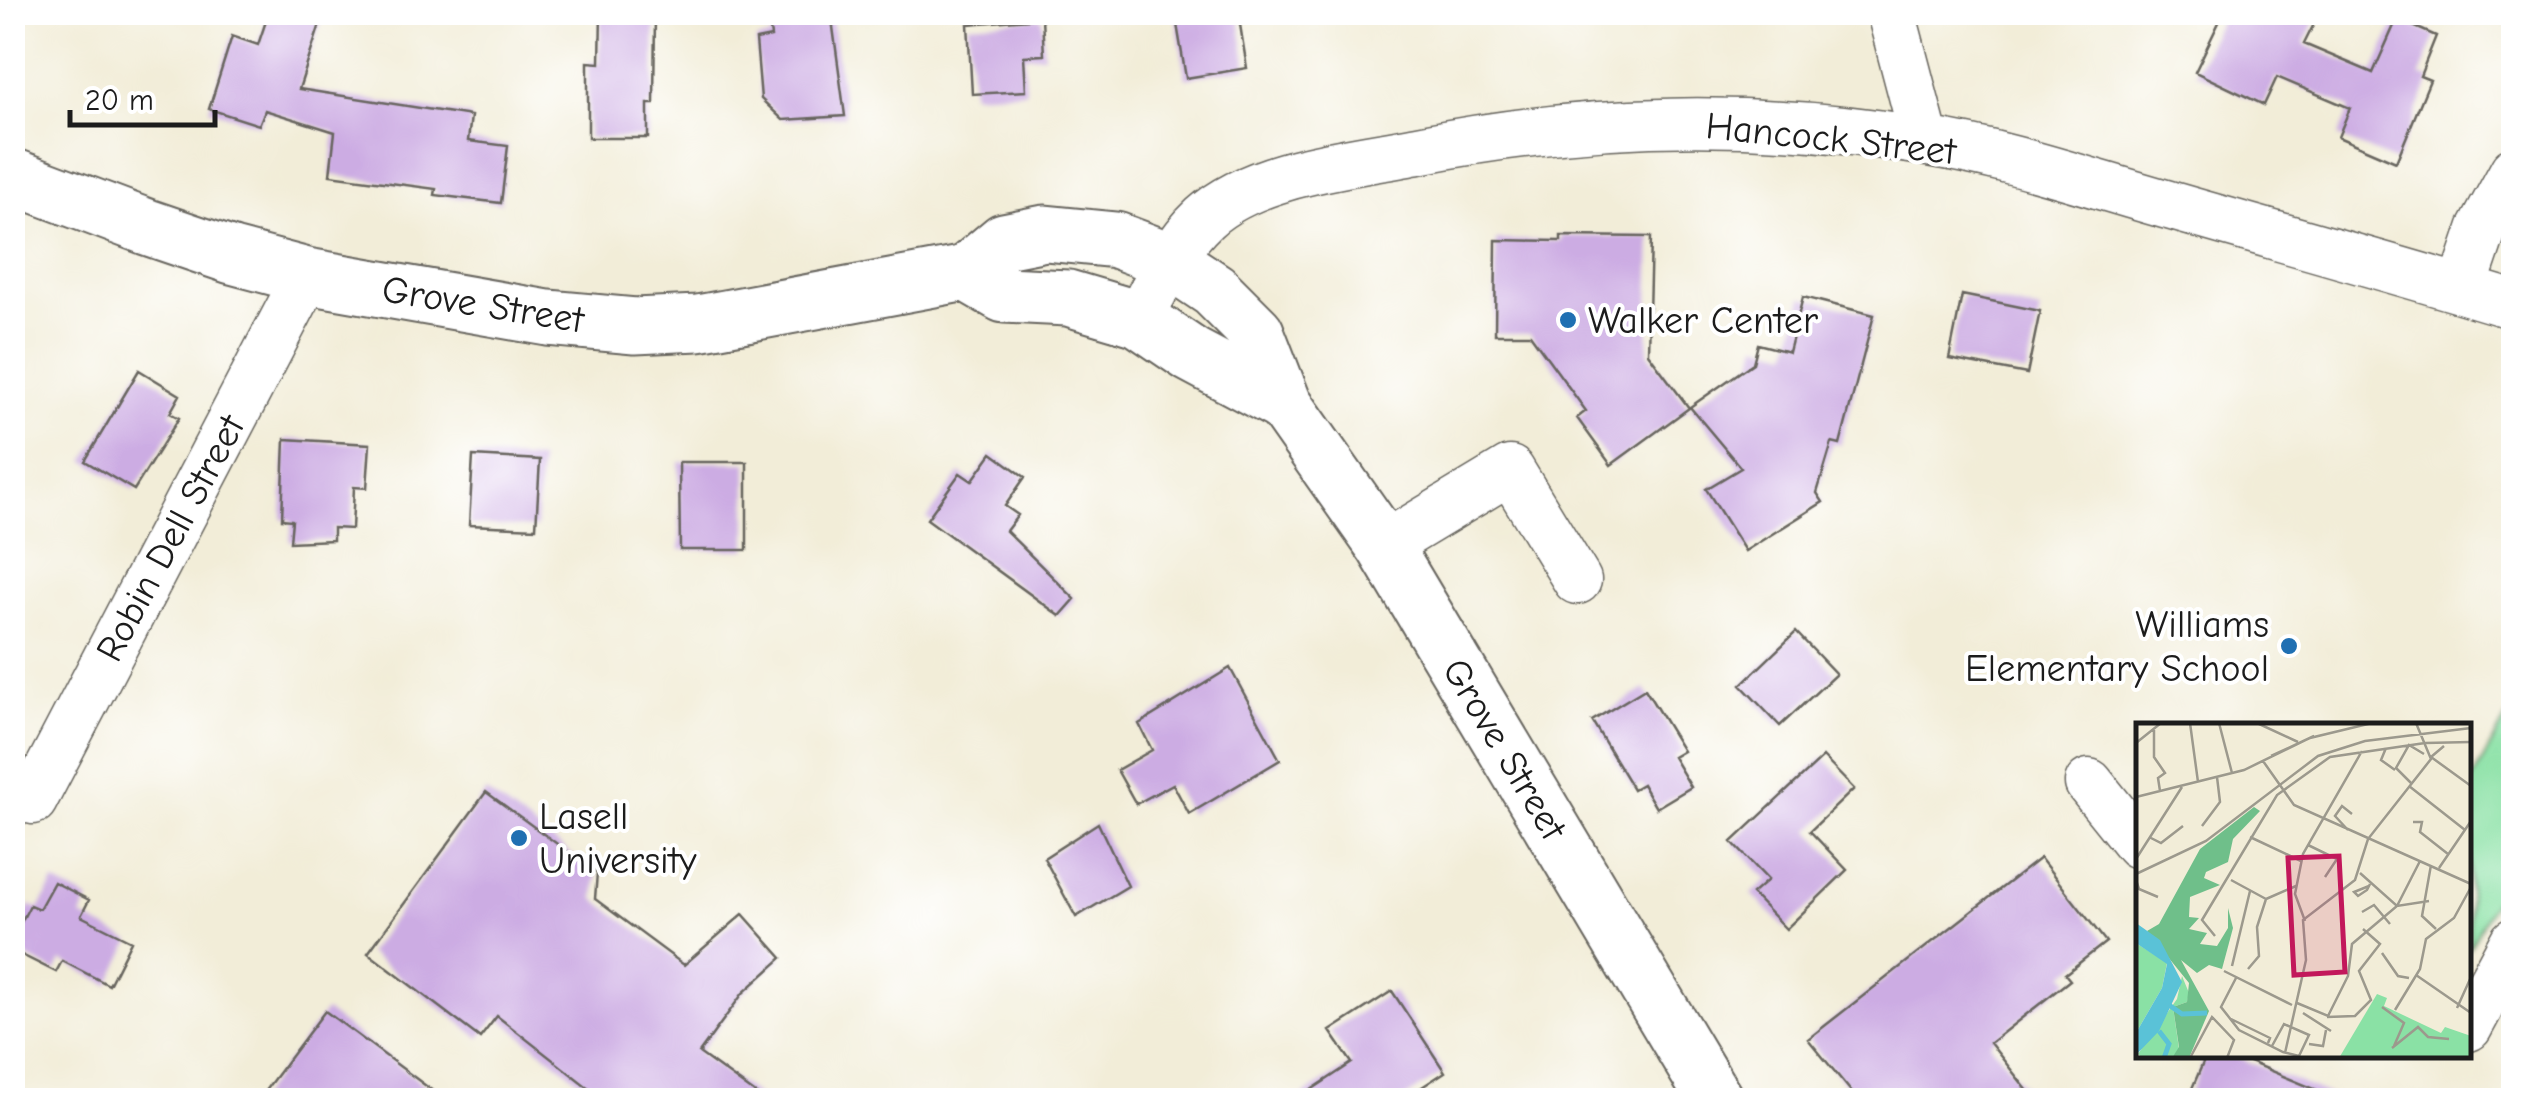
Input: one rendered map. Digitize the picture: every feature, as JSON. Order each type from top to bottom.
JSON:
[{"type":"main road","name":"Grove Street","points":[[12,176],[215,250],[307,276],[548,318],[664,326],[698,323],[966,273],[1004,241],[1045,232],[1116,240],[1169,260],[1214,290],[1256,332],[1284,404],[1384,546],[1715,1100]]},
{"type":"main road","name":"Grove Street","points":[[966,273],[1004,296],[1068,298],[1139,318],[1192,355],[1284,404]]},
{"type":"street","points":[[1891,12],[1925,141]]},
{"type":"street","name":"Hancock Street","points":[[1139,318],[1169,260],[1206,216],[1250,188],[1308,172],[1464,141],[1562,129],[1672,122],[1758,122],[1925,141],[2048,170],[2514,305]]},
{"type":"street","points":[[2462,289],[2482,230],[2514,171]]},
{"type":"street","name":"Robin Dell Street","points":[[33,800],[307,276]]},
{"type":"street","points":[[1384,546],[1510,470],[1576,580]]},
{"type":"street","points":[[2089,783],[2136,842]]},
{"type":"street","points":[[2471,1021],[2514,942]]},
{"type":"green space","points":[[2509,713],[2514,715],[2513,865],[2471,945],[2471,782]]},
{"type":"building","points":[[269,12],[324,12],[299,89],[471,116],[468,141],[508,146],[501,203],[435,195],[436,189],[330,175],[335,132],[265,110],[259,125],[209,109],[232,36],[258,45]]},
{"type":"building","points":[[601,12],[655,12],[654,104],[648,104],[648,138],[588,138],[588,62],[600,63]]},
{"type":"building","points":[[768,12],[831,12],[845,116],[783,120],[761,99],[756,40],[771,37]]},
{"type":"building","points":[[1175,12],[1238,12],[1247,68],[1186,78]]},
{"type":"building","points":[[2224,12],[2320,12],[2304,44],[2373,73],[2397,19],[2436,36],[2420,76],[2430,80],[2396,162],[2338,137],[2350,108],[2277,77],[2264,105],[2195,72]]},
{"type":"building","points":[[1042,18],[1044,55],[1024,56],[1026,91],[972,94],[968,24]]},
{"type":"building","points":[[1561,236],[1651,237],[1648,353],[1689,408],[1611,465],[1577,418],[1586,411],[1530,334],[1495,334],[1496,240],[1561,241]]},
{"type":"building","points":[[1962,295],[2040,311],[2027,374],[1949,359]]},
{"type":"building","points":[[1803,297],[1874,315],[1840,445],[1832,443],[1817,493],[1823,502],[1745,551],[1706,489],[1741,468],[1690,407],[1753,363],[1758,344],[1789,352]]},
{"type":"building","points":[[139,370],[180,395],[170,413],[179,418],[134,490],[85,461]]},
{"type":"building","points":[[285,439],[370,444],[367,488],[354,487],[352,529],[333,528],[333,540],[290,542],[292,520],[282,519]]},
{"type":"building","points":[[992,453],[1025,477],[1005,506],[1018,515],[1006,531],[1075,599],[1060,616],[927,519],[960,473],[972,481]]},
{"type":"building","points":[[473,456],[540,460],[536,528],[469,525]]},
{"type":"building","points":[[679,462],[747,462],[747,550],[680,550]]},
{"type":"building","points":[[1796,632],[1836,674],[1780,726],[1741,685]]},
{"type":"building","points":[[1230,668],[1280,760],[1189,814],[1173,784],[1136,804],[1117,770],[1152,750],[1139,724]]},
{"type":"building","points":[[1645,689],[1683,751],[1673,757],[1691,787],[1656,808],[1642,784],[1633,789],[1592,721]]},
{"type":"building","points":[[1823,757],[1854,789],[1810,831],[1847,870],[1786,929],[1752,894],[1768,880],[1732,842]]},
{"type":"building","points":[[486,792],[597,873],[595,899],[684,965],[743,914],[782,958],[743,993],[699,1053],[764,1100],[604,1100],[497,1016],[480,1038],[368,953]]},
{"type":"building","points":[[1098,823],[1128,886],[1076,917],[1044,858]]},
{"type":"building","points":[[2040,858],[2106,942],[2065,974],[2070,980],[1990,1043],[2035,1100],[1858,1100],[1808,1039]]},
{"type":"building","points":[[54,882],[89,900],[81,916],[131,941],[109,985],[62,961],[56,972],[12,950],[12,940],[30,905],[39,909]]},
{"type":"building","points":[[1392,991],[1445,1072],[1402,1100],[1296,1100],[1352,1063],[1330,1031]]},
{"type":"building","points":[[325,1011],[445,1100],[258,1100]]},
{"type":"building","points":[[2205,1058],[2240,1058],[2341,1100],[2187,1100]]},
{"type":"place","name":"Walker Center","points":[[1568,320]]},
{"type":"place","name":"Williams Elementary School","points":[[2289,646]]},
{"type":"place","name":"Lasell University","points":[[519,838]]}]
